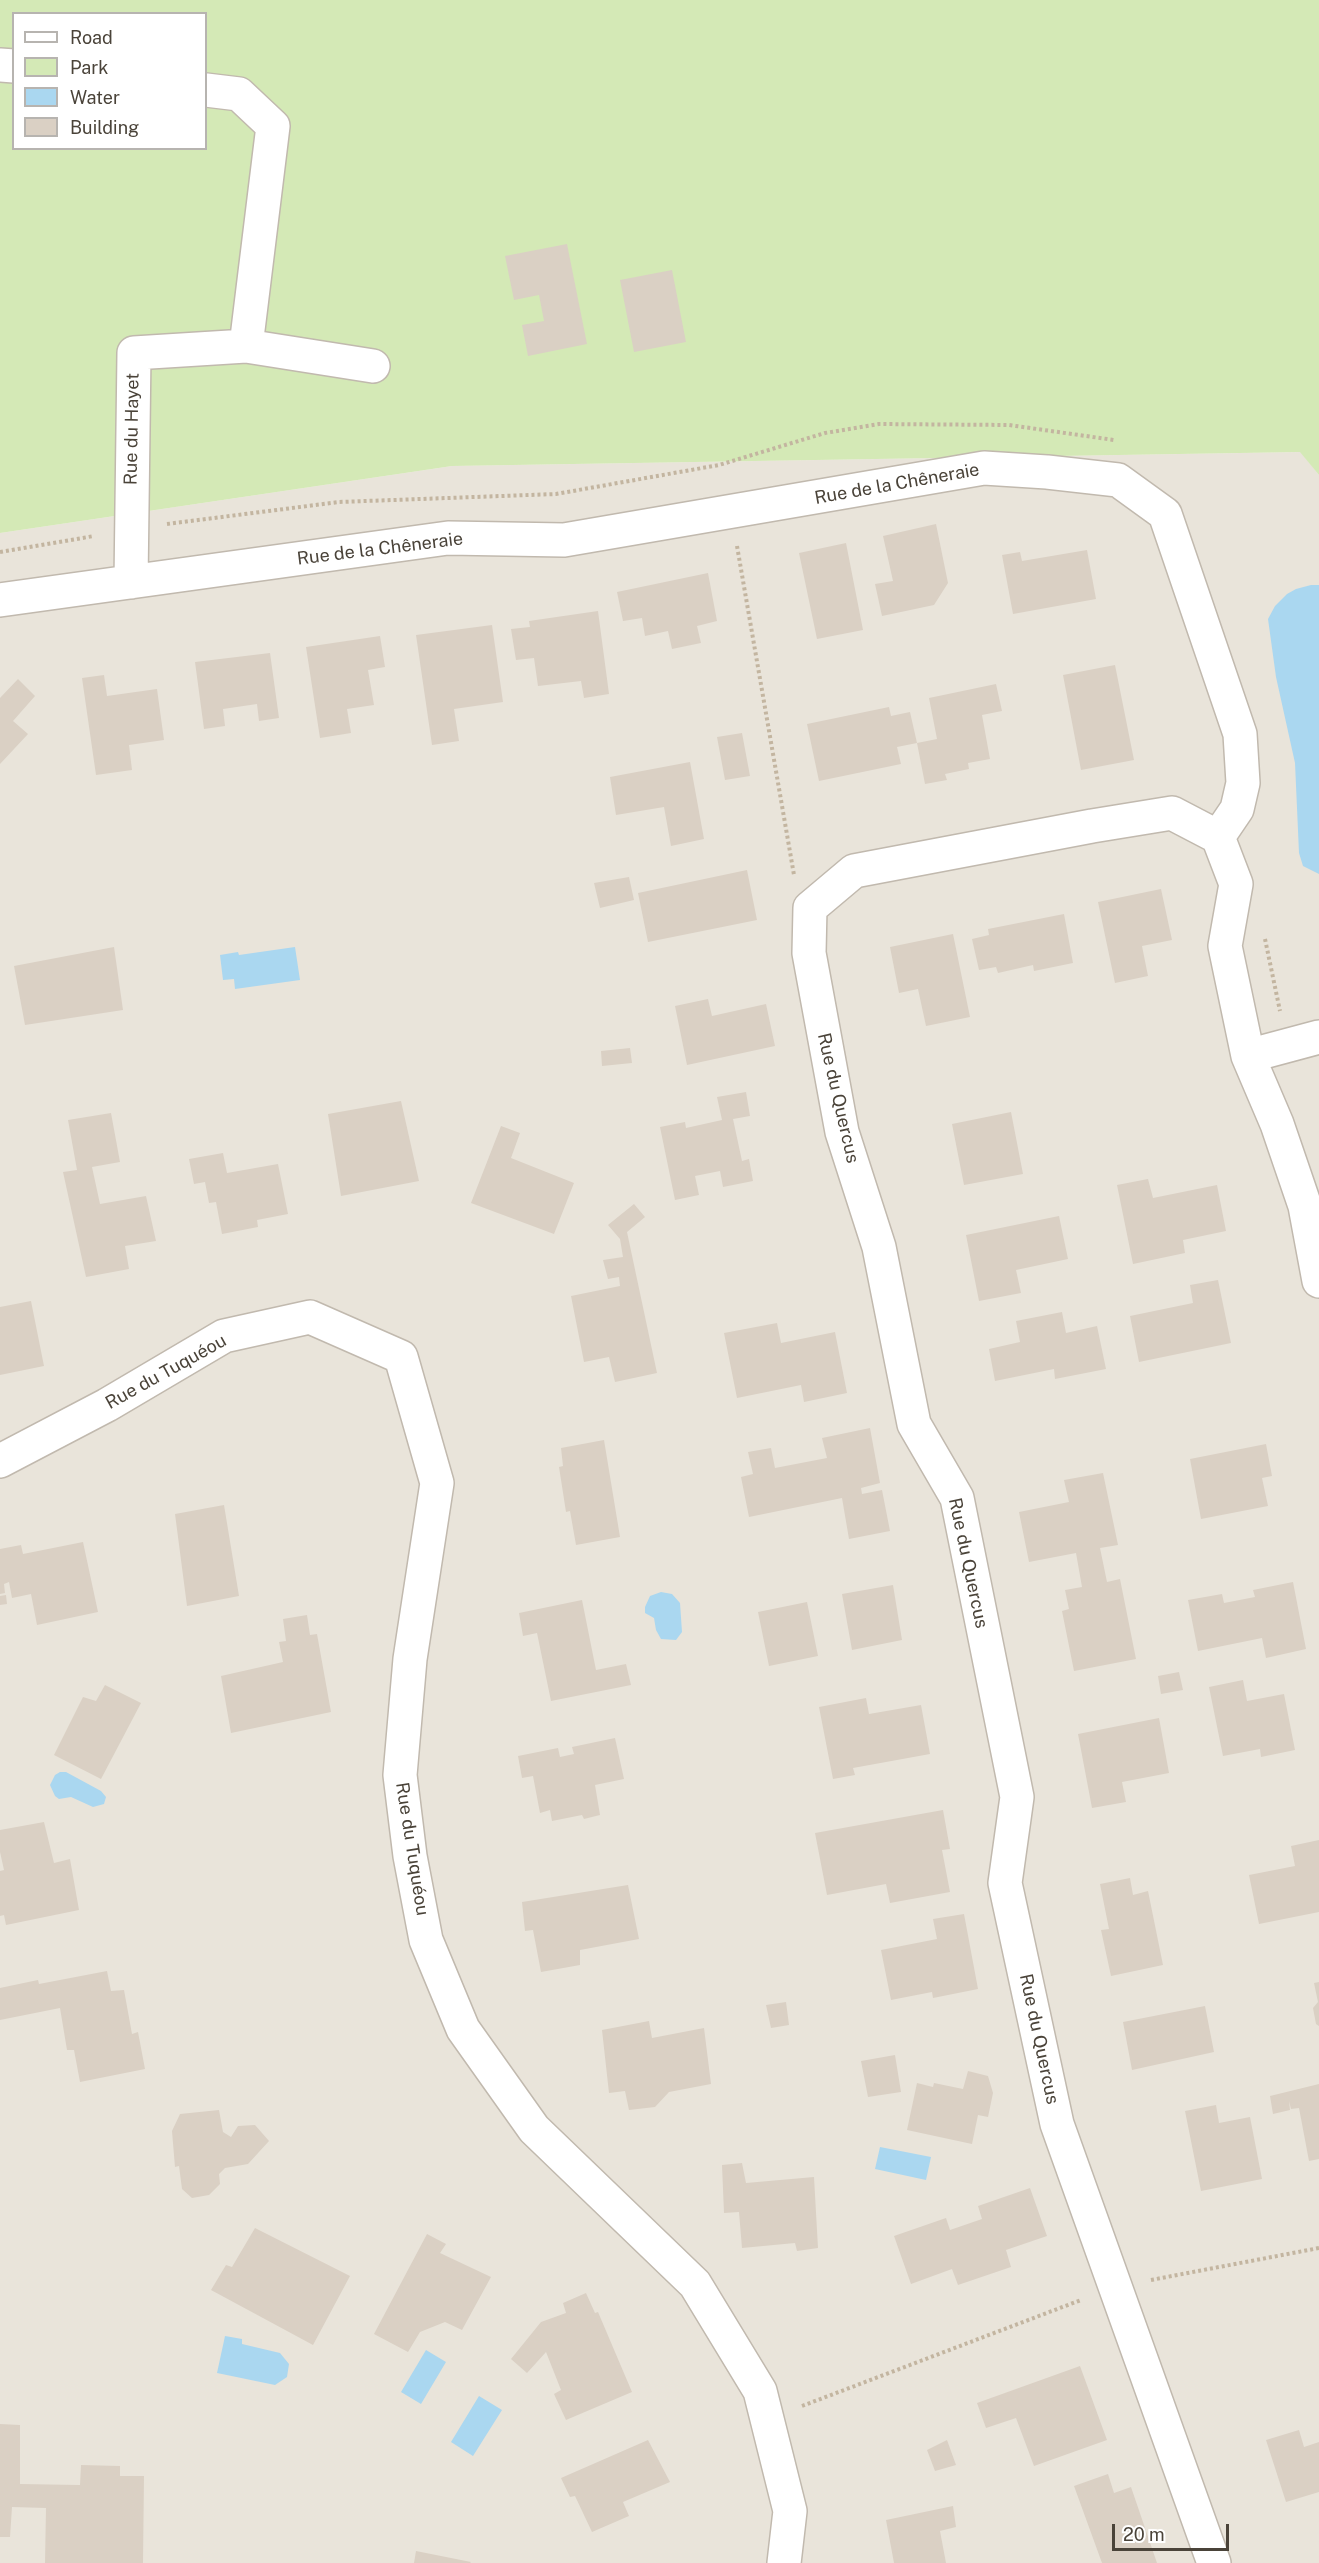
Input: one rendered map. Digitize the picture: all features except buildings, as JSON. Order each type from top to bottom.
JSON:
[{"type":"street","points":[[207,90],[239,94],[273,126],[246,346]]},
{"type":"street","name":"Rue du Hayet","points":[[131,582],[134,353],[246,346],[373,366]]},
{"type":"street","name":"Rue de la Chêneraie","points":[[0,600],[448,538],[564,540],[984,468],[1118,480],[1165,514],[1240,734],[1244,783],[1238,809],[1218,837]]},
{"type":"street","points":[[810,908],[854,872],[1092,825],[1172,813],[1218,837],[1236,884],[1225,946],[1248,1056],[1277,1124],[1305,1206],[1319,1281]]},
{"type":"street","name":"Rue du Quercus","points":[[810,908],[809,953],[842,1132],[879,1247],[914,1424],[957,1498],[1017,1797],[1005,1883],[1057,2124],[1215,2563]]},
{"type":"street","points":[[1248,1056],[1319,1038]]},
{"type":"street","name":"Rue du Tuquéou","points":[[0,1461],[107,1405],[224,1336],[310,1317],[401,1357],[437,1483],[410,1659],[400,1775],[410,1856],[426,1940],[463,2029],[534,2128],[695,2284],[760,2391],[790,2511],[784,2563]]},
{"type":"path","points":[[0,552],[130,531],[339,502],[556,494],[719,465],[825,433],[879,424],[1009,425],[1115,440]]},
{"type":"path","points":[[730,513],[792,871],[810,908]]},
{"type":"path","points":[[1263,929],[1287,1045]]},
{"type":"path","points":[[767,2419],[1114,2287],[1319,2247]]},
{"type":"shaded area","points":[[1301,452],[1319,475],[1319,2563],[0,2563],[0,533],[452,466]]},
{"type":"green space","points":[[0,0],[1319,0],[1319,475],[1300,452],[452,466],[0,533]]},
{"type":"water","points":[[1311,585],[1319,585],[1319,874],[1303,866],[1299,853],[1295,763],[1276,677],[1268,619],[1275,606],[1287,594]]},
{"type":"water","points":[[295,947],[300,980],[235,989],[234,979],[223,980],[220,955],[238,952],[239,955]]},
{"type":"water","points":[[661,1592],[672,1594],[680,1603],[682,1632],[676,1640],[661,1639],[656,1630],[654,1618],[645,1613],[650,1596]]},
{"type":"water","points":[[66,1772],[101,1791],[106,1797],[104,1804],[93,1807],[71,1797],[59,1799],[50,1785],[55,1775]]},
{"type":"water","points":[[880,2147],[931,2157],[926,2180],[875,2169]]},
{"type":"water","points":[[225,2336],[242,2339],[242,2344],[280,2353],[289,2364],[287,2377],[275,2385],[217,2373]]},
{"type":"water","points":[[426,2350],[446,2362],[421,2404],[401,2392]]},
{"type":"water","points":[[479,2396],[502,2410],[473,2456],[451,2442]]}]
